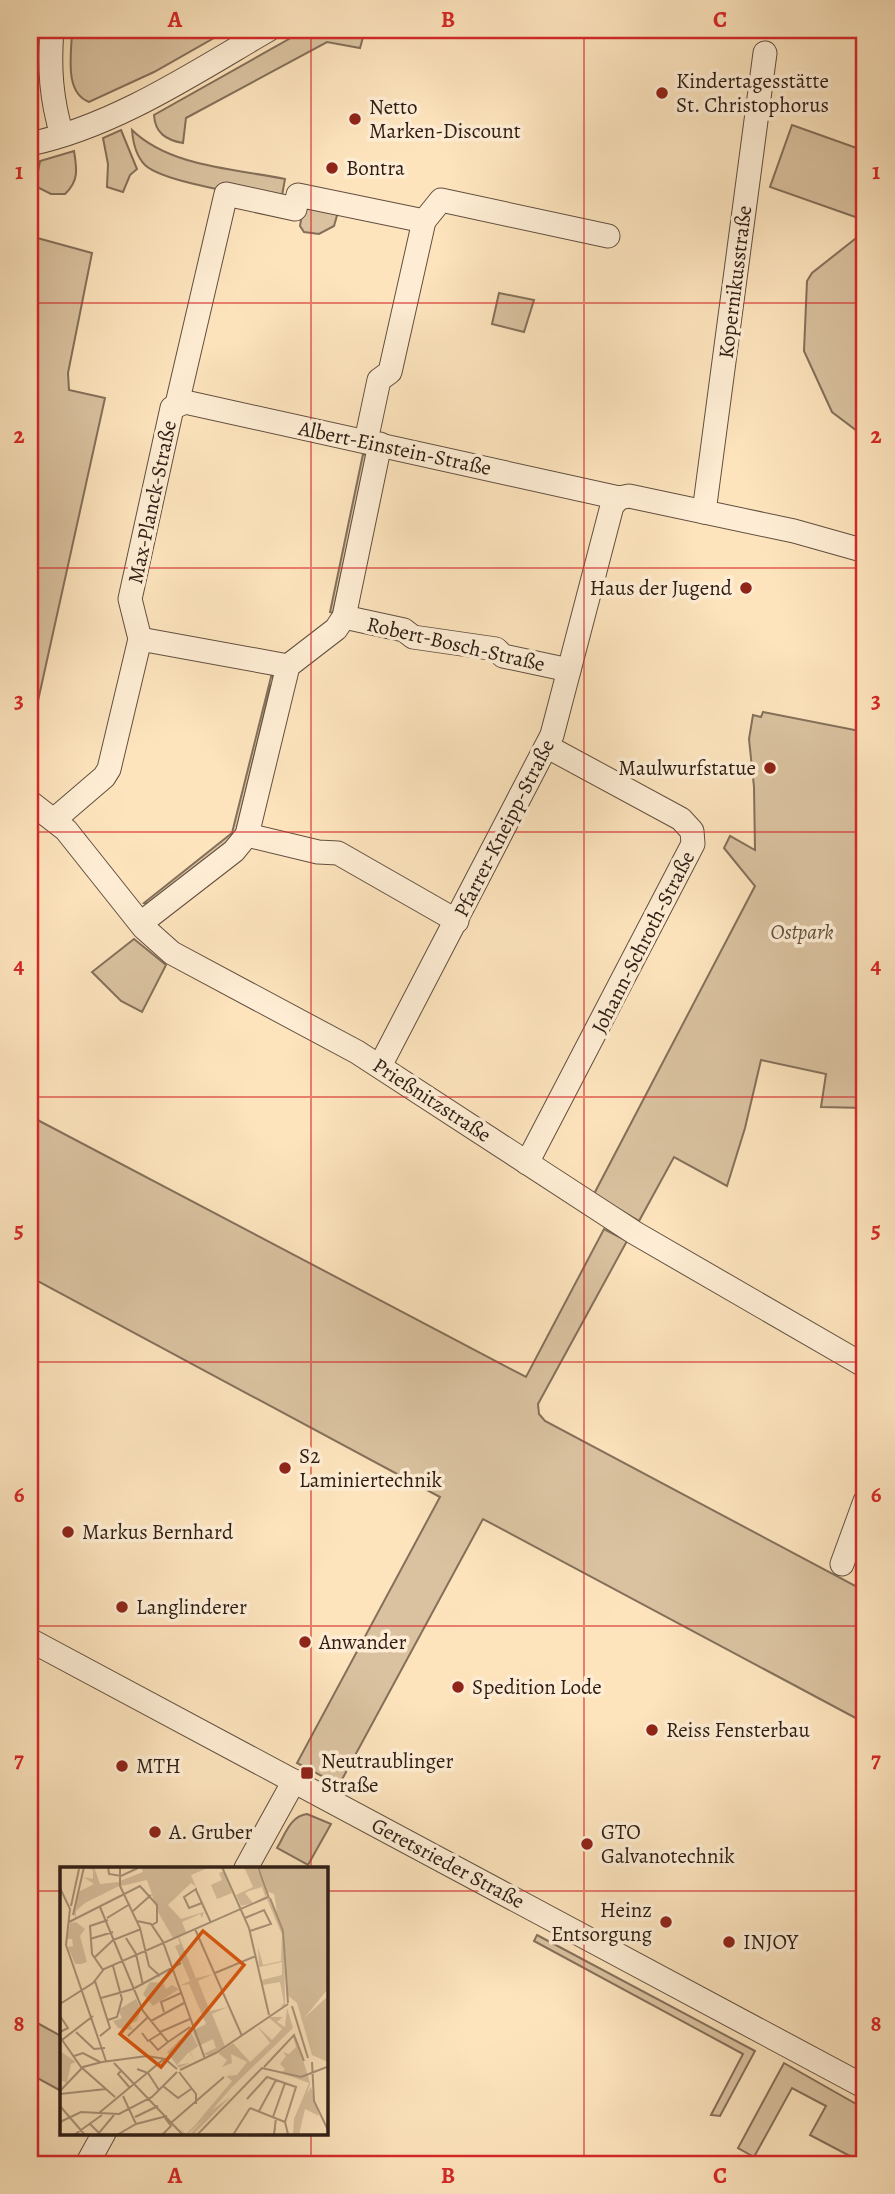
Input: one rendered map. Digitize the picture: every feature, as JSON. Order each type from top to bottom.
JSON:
[{"type":"street","points":[[52,30],[49,63],[54,107],[62,135]]},
{"type":"street","points":[[30,144],[62,135],[163,89],[268,30]]},
{"type":"street","name":"Kopernikusstraße","points":[[704,512],[765,53]]},
{"type":"street","name":"Max-Planck-Straße","points":[[55,819],[107,773],[140,639],[130,599],[226,194],[295,209],[298,195],[424,221]]},
{"type":"street","points":[[141,923],[234,852],[247,835],[288,666],[336,629],[344,617],[373,443],[379,380],[390,372],[424,221],[441,200],[608,236]]},
{"type":"street","name":"Albert-Einstein-Straße","points":[[175,406],[185,402],[619,498]]},
{"type":"street","points":[[619,498],[629,496],[704,512],[824,538],[865,551]]},
{"type":"street","name":"Pfarrer-Kneipp-Straße","points":[[380,1066],[548,747],[612,506],[619,498]]},
{"type":"street","name":"Robert-Bosch-Straße","points":[[344,617],[404,630],[413,637],[444,643],[453,640],[496,649],[503,656],[569,670]]},
{"type":"street","points":[[140,639],[288,666]]},
{"type":"street","name":"Johann-Schroth-Straße","points":[[527,1163],[691,851],[694,838],[681,819],[548,747]]},
{"type":"street","name":"Prießnitzstraße","points":[[30,802],[55,819],[141,923],[172,953],[380,1066],[635,1233],[865,1366]]},
{"type":"street","points":[[247,835],[317,852],[338,853],[457,921]]},
{"type":"street","points":[[842,1564],[865,1501]]},
{"type":"street","name":"Geretsrieder Straße","points":[[30,1640],[865,2087]]},
{"type":"street","points":[[247,1867],[294,1781]]},
{"type":"street","points":[[87,2164],[103,2134]]},
{"type":"green space","points":[[72,30],[228,30],[154,72],[89,102],[81,97],[72,80]]},
{"type":"green space","points":[[305,30],[365,30],[360,48],[327,42],[186,118],[183,143],[167,138],[159,131],[154,115]]},
{"type":"green space","points":[[792,125],[865,151],[864,220],[770,187]]},
{"type":"green space","points":[[121,130],[137,169],[130,175],[123,192],[107,187],[108,164],[103,138]]},
{"type":"green space","points":[[132,130],[147,142],[184,159],[285,179],[281,201],[189,183],[155,171],[139,158]]},
{"type":"green space","points":[[74,151],[76,174],[73,184],[65,194],[51,194],[35,186],[40,161]]},
{"type":"green space","points":[[303,208],[338,212],[334,226],[319,234],[304,232],[300,226]]},
{"type":"green space","points":[[865,231],[865,437],[832,412],[804,351],[807,281],[812,273]]},
{"type":"green space","points":[[30,236],[92,253],[68,373],[69,390],[105,398],[30,737]]},
{"type":"green space","points":[[499,293],[534,300],[524,332],[492,324]]},
{"type":"green space","points":[[363,454],[366,455],[365,463],[333,613],[330,612]]},
{"type":"green space","points":[[272,673],[275,685],[271,685],[237,828],[238,834],[148,904],[144,903],[232,833]]},
{"type":"green space","name":"Ostpark","points":[[763,712],[865,732],[865,1108],[821,1107],[826,1074],[761,1060],[745,1128],[727,1186],[674,1157],[639,1221],[594,1194],[755,886],[724,848],[730,836],[755,850],[754,787],[749,739],[753,715],[761,717]]},
{"type":"green space","points":[[134,939],[166,965],[142,1012],[121,1001],[92,972]]},
{"type":"green space","points":[[30,1116],[526,1377],[604,1229],[627,1241],[538,1404],[539,1414],[545,1421],[865,1591],[865,1723],[483,1519],[339,1785],[297,1763],[440,1497],[30,1277]]},
{"type":"green space","points":[[307,1814],[331,1824],[308,1865],[277,1848],[292,1822]]},
{"type":"green space","points":[[537,1935],[755,2051],[720,2116],[711,2115],[743,2054],[534,1941]]},
{"type":"green space","points":[[30,2019],[60,2035],[60,2090],[30,2074]]},
{"type":"green space","points":[[784,2063],[865,2109],[865,2164],[810,2135],[826,2106],[792,2088],[754,2157],[738,2148]]},
{"type":"place","name":"Kindertagesstätte St. Christophorus","points":[[662,93]]},
{"type":"place","name":"Netto Marken-Discount","points":[[355,119]]},
{"type":"place","name":"Bontra","points":[[332,168]]},
{"type":"place","name":"Haus der Jugend","points":[[746,588]]},
{"type":"place","name":"Maulwurfstatue","points":[[770,768]]},
{"type":"place","name":"S2 Laminiertechnik","points":[[285,1468]]},
{"type":"place","name":"Markus Bernhard","points":[[68,1532]]},
{"type":"place","name":"Langlinderer","points":[[122,1607]]},
{"type":"place","name":"Anwander","points":[[305,1642]]},
{"type":"place","name":"Spedition Lode","points":[[458,1687]]},
{"type":"place","name":"Reiss Fensterbau","points":[[652,1730]]},
{"type":"place","name":"MTH","points":[[122,1766]]},
{"type":"place","name":"Neutraublinger Straße","points":[[307,1773]]},
{"type":"place","name":"A. Gruber","points":[[155,1832]]},
{"type":"place","name":"GTO Galvanotechnik","points":[[587,1844]]},
{"type":"place","name":"Heinz Entsorgung","points":[[666,1922]]},
{"type":"place","name":"INJOY","points":[[729,1942]]}]
